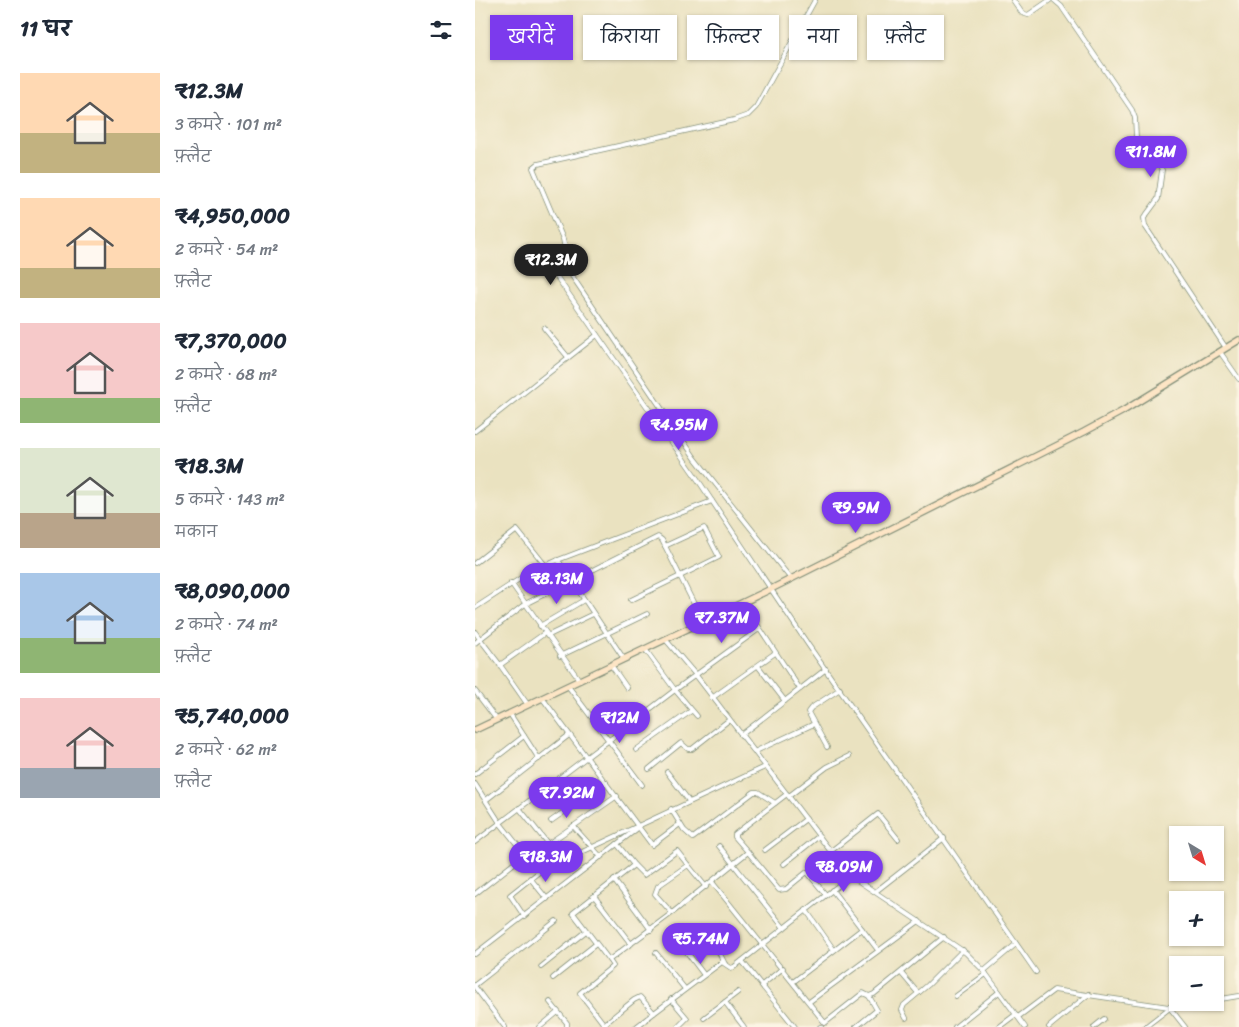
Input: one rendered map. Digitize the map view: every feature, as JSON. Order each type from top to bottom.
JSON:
[{"type":"street","points":[[791,579],[695,458],[634,371],[567,267],[568,255],[563,239],[534,173],[534,167],[734,120],[748,115],[756,107],[815,0]]},
{"type":"street","points":[[1013,0],[1022,13],[1027,15],[1050,0]]},
{"type":"street","points":[[1055,0],[1132,110],[1135,118],[1136,137],[1159,164],[1161,170],[1159,196],[1144,218],[1145,226],[1226,348]]},
{"type":"street","points":[[567,267],[557,265],[552,271],[1035,972]]},
{"type":"street","points":[[544,328],[568,357]]},
{"type":"street","points":[[475,431],[535,386],[597,335]]},
{"type":"street","points":[[475,730],[743,603],[1109,419],[1239,340]]},
{"type":"street","points":[[1220,352],[1239,377]]},
{"type":"street","points":[[475,608],[511,583],[545,564],[712,501]]},
{"type":"street","points":[[631,600],[719,557],[706,530],[702,528],[665,546]]},
{"type":"street","points":[[475,563],[517,530],[545,564]]},
{"type":"street","points":[[475,643],[525,604],[658,537],[665,546],[703,622]]},
{"type":"street","points":[[558,560],[624,659]]},
{"type":"street","points":[[511,583],[560,656],[580,680]]},
{"type":"street","points":[[540,626],[584,600]]},
{"type":"street","points":[[743,603],[759,630],[800,689]]},
{"type":"street","points":[[500,665],[546,634],[593,614]]},
{"type":"street","points":[[560,656],[647,614]]},
{"type":"street","points":[[475,842],[585,756],[608,741],[695,674],[759,630]]},
{"type":"street","points":[[475,632],[528,705]]},
{"type":"street","points":[[665,639],[695,674],[851,876],[963,950],[985,972],[1025,1027]]},
{"type":"street","points":[[645,650],[691,711],[697,716]]},
{"type":"street","points":[[712,698],[775,652]]},
{"type":"street","points":[[611,665],[627,688]]},
{"type":"street","points":[[758,666],[785,701]]},
{"type":"street","points":[[741,734],[826,669]]},
{"type":"street","points":[[568,686],[642,785]]},
{"type":"street","points":[[827,746],[808,714],[809,710],[840,689]]},
{"type":"street","points":[[475,691],[497,720]]},
{"type":"street","points":[[543,699],[652,845],[680,824]]},
{"type":"street","points":[[637,750],[691,711]]},
{"type":"street","points":[[510,714],[539,759]]},
{"type":"street","points":[[649,768],[681,743],[688,749],[692,748],[729,720]]},
{"type":"street","points":[[754,752],[814,724]]},
{"type":"street","points":[[486,800],[569,735]]},
{"type":"street","points":[[475,774],[524,736]]},
{"type":"street","points":[[826,895],[807,872],[785,889],[779,890],[735,837],[735,834],[775,803],[827,767],[849,756]]},
{"type":"street","points":[[524,916],[510,895],[539,872],[671,809],[765,767]]},
{"type":"street","points":[[667,772],[689,801]]},
{"type":"street","points":[[551,821],[606,782]]},
{"type":"street","points":[[475,784],[500,822],[539,872]]},
{"type":"street","points":[[671,809],[680,824],[691,837],[695,838],[754,792],[758,792],[775,803]]},
{"type":"street","points":[[475,894],[517,861],[529,857],[617,796]]},
{"type":"street","points":[[519,808],[548,844]]},
{"type":"street","points":[[831,851],[878,814],[898,839]]},
{"type":"street","points":[[765,850],[806,819]]},
{"type":"street","points":[[573,826],[601,857]]},
{"type":"street","points":[[475,954],[601,857],[637,826]]},
{"type":"street","points":[[783,864],[819,836]]},
{"type":"street","points":[[875,892],[944,838]]},
{"type":"street","points":[[617,844],[633,865],[644,875],[677,850],[706,887]]},
{"type":"street","points":[[719,846],[784,928]]},
{"type":"street","points":[[609,960],[672,914],[748,852]]},
{"type":"street","points":[[633,865],[573,913],[613,966],[580,993],[604,1026],[638,997],[644,1000],[654,1013]]},
{"type":"street","points":[[672,914],[655,894],[655,889],[688,865]]},
{"type":"street","points":[[707,929],[724,962],[732,968],[851,876]]},
{"type":"street","points":[[530,878],[547,899]]},
{"type":"street","points":[[614,880],[651,930]]},
{"type":"street","points":[[712,882],[783,968],[825,1023]]},
{"type":"street","points":[[832,890],[878,950]]},
{"type":"street","points":[[594,896],[631,944]]},
{"type":"street","points":[[806,910],[834,950]]},
{"type":"street","points":[[809,1002],[919,920]]},
{"type":"street","points":[[505,1027],[475,986],[557,921]]},
{"type":"street","points":[[793,982],[862,929]]},
{"type":"street","points":[[541,967],[586,931]]},
{"type":"street","points":[[869,996],[901,973],[944,937]]},
{"type":"street","points":[[672,946],[680,943],[705,974]]},
{"type":"street","points":[[553,978],[596,944]]},
{"type":"street","points":[[956,996],[1016,944]]},
{"type":"street","points":[[906,1018],[903,1008],[963,950]]},
{"type":"street","points":[[656,953],[685,989]]},
{"type":"street","points":[[742,961],[795,1027]]},
{"type":"street","points":[[636,1027],[671,999],[724,962]]},
{"type":"street","points":[[762,985],[783,968]]},
{"type":"street","points":[[901,973],[918,993]]},
{"type":"street","points":[[999,1027],[1054,990],[1169,1008]]},
{"type":"street","points":[[705,1018],[737,992]]},
{"type":"street","points":[[820,1027],[863,992],[869,996],[877,1010],[856,1027]]},
{"type":"street","points":[[955,1027],[999,992]]},
{"type":"street","points":[[1049,1027],[1089,994]]},
{"type":"street","points":[[1224,998],[1239,996]]},
{"type":"street","points":[[671,999],[687,1018],[678,1027]]},
{"type":"street","points":[[550,1002],[567,1023],[567,1027]]},
{"type":"street","points":[[725,1002],[744,1027]]},
{"type":"street","points":[[1145,1027],[1169,1009]]},
{"type":"street","points":[[1172,1011],[1185,1027]]},
{"type":"street","points":[[540,1027],[558,1012]]},
{"type":"street","points":[[1094,1027],[1104,1019]]},
{"type":"street","points":[[643,1021],[648,1027]]}]
